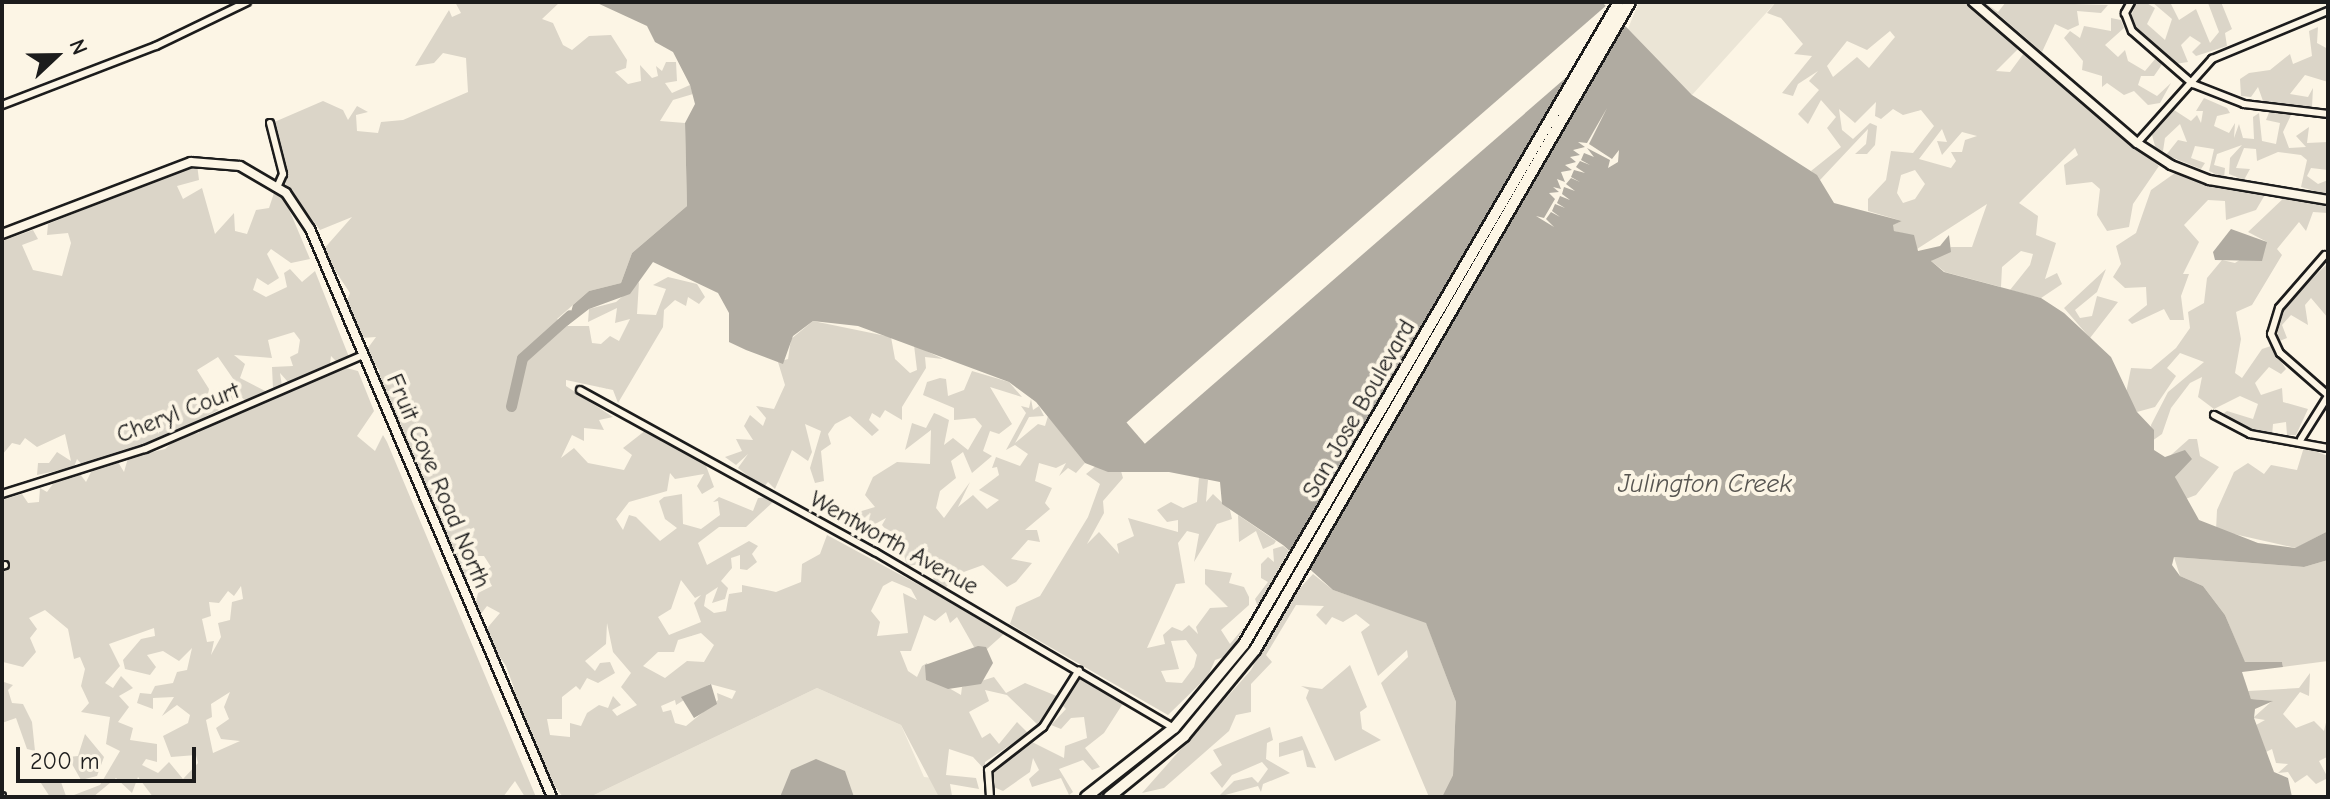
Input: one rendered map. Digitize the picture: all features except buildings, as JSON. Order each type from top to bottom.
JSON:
[{"type":"main road","name":"San Jose Boulevard","points":[[1109,797],[1184,736],[1233,681],[1626,3]]},
{"type":"main road","name":"San Jose Boulevard","points":[[1086,797],[1098,793],[1174,728],[1223,674],[1290,578]]},
{"type":"street","points":[[2,105],[156,46],[247,2]]},
{"type":"street","points":[[1973,2],[2137,143],[2202,178],[2328,200]]},
{"type":"street","points":[[2129,5],[2132,31],[2190,81],[2244,104],[2328,114]]},
{"type":"street","points":[[2137,143],[2190,81],[2226,50],[2328,11]]},
{"type":"street","points":[[2,234],[191,162],[240,166],[278,185],[283,174],[270,123]]},
{"type":"street","name":"Fruit Cove Road North","points":[[278,185],[310,229],[552,797]]},
{"type":"street","points":[[2301,439],[2328,395],[2280,353],[2271,334],[2274,315],[2325,255]]},
{"type":"street","name":"Cheryl Court","points":[[2,494],[145,449],[363,355]]},
{"type":"street","name":"Wentworth Avenue","points":[[580,390],[1079,670],[1184,736]]},
{"type":"street","points":[[2214,415],[2250,434],[2301,439],[2328,448]]},
{"type":"street","points":[[990,797],[988,770],[1043,727],[1079,670]]},
{"type":"shaded area","points":[[455,2],[560,2],[542,19],[553,23],[563,45],[572,50],[589,36],[611,35],[627,60],[626,68],[615,72],[628,84],[641,81],[640,65],[652,78],[658,76],[656,66],[662,71],[666,62],[676,62],[677,81],[665,83],[672,93],[690,85],[693,94],[673,100],[660,121],[685,123],[687,206],[632,253],[621,283],[589,291],[557,319],[567,326],[589,326],[592,343],[601,344],[610,336],[619,341],[630,319],[615,323],[617,308],[588,322],[589,309],[616,302],[639,282],[637,314],[656,315],[666,289],[653,285],[668,277],[697,284],[705,297],[699,304],[688,297],[686,306],[675,300],[664,310],[663,327],[618,403],[613,390],[566,380],[566,386],[613,417],[599,420],[604,430],[584,428],[584,441],[572,435],[561,458],[574,448],[588,463],[624,470],[632,455],[623,448],[646,430],[705,463],[714,487],[702,494],[697,486],[704,474],[675,479],[670,473],[667,491],[629,502],[616,519],[623,530],[629,515],[636,517],[660,541],[677,528],[665,519],[659,501],[664,497],[682,494],[683,524],[701,529],[720,515],[718,501],[713,502],[719,497],[753,511],[758,498],[769,497],[773,502],[746,527],[719,527],[698,543],[707,565],[749,541],[758,546],[752,554],[757,562],[747,570],[740,569],[740,555],[731,558],[732,568],[721,581],[728,588],[725,599],[712,603],[718,587],[706,595],[704,606],[714,613],[726,611],[729,594],[742,592],[742,585],[776,592],[801,582],[802,564],[820,554],[827,535],[1006,632],[987,649],[974,647],[957,617],[950,623],[946,612],[935,621],[924,615],[911,651],[900,651],[908,671],[917,677],[927,663],[935,680],[961,695],[962,687],[994,677],[1006,693],[1025,683],[1059,697],[1039,726],[1007,695],[985,690],[989,701],[969,712],[982,738],[990,733],[999,744],[1017,722],[1028,733],[985,762],[985,770],[973,757],[949,749],[946,775],[976,778],[979,789],[950,784],[952,796],[939,797],[901,725],[817,688],[590,797],[563,797],[540,767],[508,694],[514,688],[506,666],[483,633],[500,613],[487,606],[477,619],[474,610],[478,593],[492,586],[484,571],[491,567],[484,556],[474,556],[483,572],[479,582],[460,577],[381,390],[379,370],[365,352],[376,337],[362,338],[353,325],[345,305],[350,293],[322,251],[352,217],[320,230],[285,183],[272,123],[323,101],[343,110],[348,120],[357,106],[368,112],[356,115],[357,131],[378,133],[381,122],[403,120],[468,92],[466,58],[443,53],[434,63],[415,66],[449,10],[452,17],[461,13]],"holes":[[[681,580],[695,598],[701,595],[694,603],[701,622],[669,635],[658,617],[671,609]],[[892,581],[911,589],[917,600],[903,593],[908,633],[877,636],[880,622],[871,611],[883,586]],[[607,623],[613,652],[631,673],[621,687],[637,705],[617,716],[612,710],[621,705],[613,696],[608,708],[599,705],[587,713],[581,726],[570,723],[570,737],[550,735],[547,719],[562,719],[562,697],[576,686],[580,690],[587,678],[598,683],[615,673],[610,662],[600,663],[595,671],[585,661],[606,644]],[[701,633],[714,645],[704,662],[687,661],[665,678],[643,666],[658,652],[674,652],[678,640]],[[710,684],[736,691],[732,699],[717,693],[718,700],[686,726],[675,723],[671,710],[663,712],[661,706],[675,700],[676,705]]]},
{"type":"shaded area","points":[[1639,2],[1776,2],[1692,95],[1627,31]]},
{"type":"shaded area","points":[[1776,2],[1964,2],[2018,49],[1996,71],[2010,72],[2024,53],[2159,166],[2133,204],[2129,227],[2107,231],[2097,215],[2100,189],[2092,182],[2066,185],[2064,165],[2078,155],[2075,148],[2019,203],[2038,216],[2036,235],[2056,243],[2045,279],[2057,273],[2062,284],[2041,298],[2010,290],[2030,265],[2033,254],[2021,251],[2002,267],[2001,287],[1945,272],[1931,261],[1951,247],[1972,247],[1987,204],[1917,249],[1913,236],[1894,231],[1892,225],[1902,221],[1868,211],[1868,199],[1886,180],[1891,151],[1913,153],[1934,126],[1921,110],[1903,115],[1893,109],[1881,119],[1875,116],[1876,102],[1855,123],[1839,109],[1842,130],[1853,139],[1870,123],[1877,126],[1875,145],[1867,154],[1855,154],[1866,144],[1868,129],[1820,180],[1811,171],[1841,147],[1827,128],[1836,117],[1821,100],[1808,124],[1798,114],[1819,90],[1809,81],[1818,71],[1798,84],[1793,96],[1782,93],[1812,56],[1794,54],[1803,44],[1781,18],[1767,13]],"holes":[[[1890,31],[1895,37],[1869,68],[1857,57],[1833,77],[1827,66],[1847,41],[1867,50]],[[1942,129],[1947,142],[1937,141],[1942,155],[1962,132],[1977,136],[1965,140],[1962,152],[1951,152],[1956,161],[1951,168],[1919,159]],[[1915,170],[1925,184],[1915,199],[1903,203],[1897,193],[1901,175]]]},
{"type":"shaded area","points":[[1984,2],[1998,12],[2006,2],[2108,5],[2101,13],[2077,11],[2079,25],[2068,30],[2055,24],[2042,52]]},
{"type":"shaded area","points":[[2145,2],[2155,8],[2147,24],[2165,40],[2172,19],[2152,2],[2170,2],[2179,20],[2196,9],[2210,43],[2219,32],[2208,3],[2221,2],[2232,29],[2225,33],[2227,46],[2196,56],[2192,52],[2201,43],[2190,36],[2181,45],[2188,62],[2175,64],[2129,21],[2136,4]]},
{"type":"shaded area","points":[[2111,18],[2121,20],[2124,28],[2105,45],[2118,57],[2125,50],[2128,61],[2145,71],[2156,58],[2163,63],[2154,76],[2141,76],[2138,85],[2157,96],[2171,83],[2160,103],[2148,105],[2134,91],[2124,95],[2107,83],[2102,87],[2102,76],[2082,70],[2083,61],[2064,38],[2070,31],[2080,38],[2084,26],[2111,31]]},
{"type":"shaded area","points":[[2318,27],[2317,43],[2328,49],[2328,82],[2305,75],[2290,94],[2308,97],[2313,88],[2312,107],[2263,101],[2258,87],[2251,97],[2241,96],[2240,79],[2249,73],[2270,70],[2290,54],[2293,64],[2312,56],[2309,31]]},
{"type":"shaded area","points":[[2204,98],[2227,108],[2230,113],[2217,116],[2214,126],[2229,133],[2235,123],[2234,138],[2239,124],[2243,138],[2254,139],[2253,117],[2259,113],[2262,141],[2276,144],[2280,123],[2266,120],[2270,110],[2291,115],[2283,132],[2289,148],[2306,147],[2296,136],[2309,127],[2307,143],[2328,142],[2328,170],[2311,168],[2307,176],[2318,184],[2328,180],[2328,195],[2301,187],[2307,160],[2301,155],[2278,152],[2257,161],[2256,149],[2244,148],[2236,168],[2250,169],[2244,180],[2229,174],[2230,158],[2242,145],[2217,154],[2214,165],[2225,168],[2224,178],[2209,171],[2214,149],[2195,146],[2191,158],[2205,163],[2201,169],[2166,155],[2178,140],[2187,142],[2180,124],[2165,138],[2163,151],[2156,150],[2151,131],[2171,108],[2191,121],[2197,115],[2201,123],[2203,111],[2196,111]]},
{"type":"shaded area","points":[[197,164],[199,180],[177,186],[183,199],[202,188],[215,234],[234,213],[235,231],[247,234],[256,210],[269,208],[274,193],[283,195],[310,259],[291,263],[271,249],[267,254],[279,278],[268,285],[257,278],[253,290],[266,297],[287,287],[284,273],[290,269],[302,282],[315,271],[349,357],[337,362],[331,356],[330,364],[288,382],[280,373],[282,386],[273,389],[272,367],[293,366],[290,357],[298,353],[300,340],[294,332],[268,340],[272,358],[234,355],[245,364],[240,378],[269,393],[247,402],[239,395],[224,407],[221,390],[236,383],[218,357],[197,370],[209,389],[207,402],[219,410],[165,436],[83,466],[77,459],[74,467],[37,475],[38,463],[49,463],[57,452],[71,461],[65,434],[37,447],[25,438],[20,445],[12,443],[2,455],[2,241],[33,230],[38,239],[22,245],[33,270],[62,276],[71,243],[68,233],[47,235],[48,224]]},
{"type":"shaded area","points":[[2175,173],[2266,193],[2256,210],[2226,220],[2225,201],[2208,200],[2184,225],[2199,242],[2183,274],[2189,274],[2181,296],[2184,320],[2170,320],[2164,309],[2132,324],[2128,320],[2147,305],[2146,287],[2125,288],[2113,277],[2121,264],[2116,246],[2136,233],[2151,190]]},
{"type":"shaded area","points":[[2287,195],[2328,202],[2328,213],[2313,212],[2306,231],[2299,222],[2277,249],[2282,255],[2252,305],[2236,312],[2241,339],[2235,373],[2242,378],[2262,349],[2271,346],[2286,369],[2281,374],[2269,367],[2255,383],[2261,395],[2282,388],[2283,402],[2308,409],[2296,435],[2287,435],[2286,422],[2273,424],[2272,436],[2219,417],[2227,411],[2253,419],[2258,404],[2240,396],[2214,409],[2198,397],[2202,377],[2190,383],[2171,408],[2162,434],[2152,441],[2151,425],[2168,392],[2204,362],[2180,353],[2167,368],[2176,376],[2155,407],[2137,412],[2126,393],[2131,368],[2151,369],[2176,348],[2190,328],[2188,312],[2204,303],[2207,278],[2222,260],[2235,263],[2267,242],[2248,232]]},
{"type":"shaded area","points":[[2328,263],[2328,318],[2311,298],[2305,305],[2308,325],[2291,315],[2282,325],[2287,338],[2277,342],[2280,310]]},
{"type":"shaded area","points":[[2106,269],[2097,292],[2075,310],[2080,318],[2092,316],[2097,296],[2118,302],[2090,338],[2064,308]]},
{"type":"shaded area","points":[[813,321],[891,337],[895,359],[910,373],[917,370],[914,345],[943,359],[925,357],[926,368],[902,407],[902,420],[885,410],[880,418],[872,413],[869,420],[879,430],[872,436],[850,416],[835,424],[828,434],[831,444],[821,451],[824,481],[815,483],[810,468],[821,431],[805,424],[812,452],[808,461],[792,450],[775,489],[768,482],[763,488],[738,468],[748,454],[736,465],[725,457],[742,451],[736,439],[753,440],[744,426],[750,415],[763,426],[766,418],[756,406],[774,409],[785,385],[778,362],[788,359],[791,339]]},
{"type":"shaded area","points":[[346,368],[358,371],[374,411],[357,436],[375,451],[383,435],[387,442],[536,797],[525,797],[515,781],[503,797],[153,797],[138,777],[132,793],[116,778],[93,797],[50,797],[39,780],[61,782],[66,796],[74,795],[100,785],[120,751],[106,744],[110,717],[81,712],[89,703],[81,686],[85,669],[80,657],[74,659],[68,629],[45,610],[29,618],[37,629],[30,638],[36,652],[23,667],[3,662],[2,671],[2,568],[8,565],[2,563],[2,500],[22,494],[28,503],[39,502],[40,488],[47,492],[58,477],[80,474],[86,482],[92,470],[118,462],[124,472],[128,458],[165,449],[180,435],[199,433],[198,426]],"holes":[[[241,586],[243,599],[232,602],[230,620],[218,623],[221,637],[211,655],[214,641],[207,642],[202,619],[211,616],[209,602],[219,603],[228,591],[234,596]],[[154,628],[155,636],[141,639],[123,660],[125,669],[150,675],[156,667],[147,655],[163,651],[179,661],[192,648],[187,670],[177,672],[173,683],[155,686],[151,694],[140,693],[137,703],[153,709],[153,698],[174,697],[162,716],[177,705],[190,715],[188,723],[163,736],[171,757],[196,755],[198,763],[183,779],[169,762],[158,773],[142,765],[146,759],[157,762],[157,744],[130,740],[133,728],[118,722],[129,707],[119,696],[133,688],[121,676],[113,688],[105,683],[120,666],[109,644]],[[230,692],[224,707],[229,719],[216,728],[221,739],[240,741],[213,753],[206,720],[212,717],[211,704]]]},
{"type":"shaded area","points":[[972,371],[1009,382],[1022,397],[990,387],[1012,424],[999,434],[990,431],[983,451],[992,456],[972,473],[963,452],[951,461],[956,478],[940,491],[936,508],[944,518],[970,482],[958,507],[973,495],[987,509],[999,500],[979,490],[999,475],[997,467],[992,468],[996,457],[1020,466],[1028,454],[1015,445],[1006,450],[1026,413],[1021,406],[1029,408],[1031,399],[1033,410],[1039,406],[1044,416],[1029,417],[1015,443],[1038,424],[1045,426],[1048,416],[1085,463],[1076,473],[1068,468],[1059,476],[1066,463],[1056,468],[1039,463],[1035,481],[1052,488],[1045,503],[1050,509],[1025,530],[1037,530],[1040,542],[1028,540],[1011,559],[1032,563],[1016,582],[1007,587],[983,565],[961,573],[944,589],[933,582],[935,562],[907,566],[904,555],[885,547],[891,536],[882,525],[886,518],[857,534],[849,524],[855,513],[875,507],[865,495],[873,477],[897,462],[930,464],[931,430],[905,450],[912,423],[926,428],[934,413],[939,415],[949,420],[944,445],[953,438],[968,450],[982,426],[975,418],[954,420],[954,408],[923,395],[927,382],[940,378],[946,379],[948,396],[964,390]]},
{"type":"shaded area","points":[[2189,439],[2197,439],[2200,456],[2219,467],[2196,495],[2183,500],[2175,477],[2191,459],[2171,455]]},
{"type":"shaded area","points":[[2304,447],[2328,456],[2326,532],[2296,548],[2216,530],[2217,510],[2234,472],[2248,463],[2264,474],[2271,465],[2297,470]]},
{"type":"shaded area","points":[[1097,465],[1121,471],[1123,478],[1103,501],[1104,513],[1087,544],[1099,532],[1119,554],[1117,544],[1134,536],[1128,518],[1178,532],[1178,520],[1167,522],[1157,510],[1171,502],[1183,508],[1197,502],[1199,477],[1208,480],[1206,502],[1213,494],[1230,510],[1232,519],[1217,524],[1194,562],[1199,534],[1187,531],[1178,543],[1185,583],[1176,584],[1147,648],[1165,644],[1163,635],[1172,627],[1182,631],[1189,625],[1198,634],[1196,627],[1210,608],[1228,607],[1205,584],[1205,569],[1232,573],[1229,583],[1244,587],[1249,597],[1249,605],[1221,630],[1230,644],[1245,626],[1227,656],[1215,660],[1208,676],[1168,715],[1010,624],[1016,607],[1040,596],[1088,517],[1100,484],[1086,474]],"holes":[[[1186,640],[1197,655],[1194,667],[1182,683],[1166,682],[1161,671],[1179,669],[1171,641]]]},
{"type":"shaded area","points":[[1238,515],[1276,541],[1274,544],[1263,549],[1256,531],[1239,542]]},
{"type":"shaded area","points":[[1283,546],[1289,551],[1258,607],[1255,599],[1268,582],[1261,578],[1261,564],[1268,557],[1274,562],[1273,549]]},
{"type":"shaded area","points":[[2174,557],[2304,567],[2328,560],[2328,661],[2283,667],[2282,662],[2245,663],[2225,615],[2203,586],[2180,576]]},
{"type":"shaded area","points":[[1313,574],[1333,590],[1426,622],[1456,702],[1453,775],[1442,797],[1429,797],[1381,683],[1408,657],[1407,650],[1378,676],[1361,632],[1370,625],[1356,614],[1343,622],[1332,617],[1326,625],[1316,615],[1324,606],[1296,605],[1266,655],[1272,662],[1251,684],[1251,712],[1236,715],[1229,731],[1164,788],[1142,793],[1251,670],[1289,600]]},
{"type":"shaded area","points":[[1350,665],[1367,707],[1360,712],[1362,729],[1381,740],[1335,761],[1306,698],[1309,690],[1301,686],[1322,689]]},
{"type":"shaded area","points":[[2310,673],[2309,696],[2300,692],[2283,714],[2296,728],[2314,721],[2324,731],[2328,714],[2327,757],[2319,761],[2328,778],[2316,784],[2307,775],[2295,783],[2288,772],[2278,773],[2288,764],[2276,763],[2272,749],[2266,752],[2256,725],[2265,720],[2253,718],[2272,701],[2251,699],[2248,691],[2299,688]]},
{"type":"shaded area","points":[[1079,675],[1129,706],[1122,705],[1104,733],[1085,748],[1100,767],[1092,770],[1083,760],[1059,769],[1073,792],[1069,795],[1061,778],[1032,787],[1029,779],[1039,770],[1033,758],[1030,772],[1003,791],[989,785],[997,765],[1032,742],[1064,758],[1065,746],[1087,738],[1084,717],[1071,718],[1061,729],[1051,725],[1066,709],[1062,705]]},
{"type":"shaded area","points":[[4,682],[13,685],[8,690],[12,703],[23,704],[32,722],[35,751],[27,749],[16,718],[2,723]]},
{"type":"shaded area","points":[[817,688],[901,725],[924,777],[934,778],[941,797],[590,797]]},
{"type":"shaded area","points":[[1270,727],[1273,740],[1267,743],[1266,759],[1290,773],[1263,784],[1261,792],[1258,786],[1218,797],[1234,781],[1252,777],[1258,783],[1268,769],[1262,762],[1232,775],[1222,788],[1210,773],[1222,765],[1213,750]]},
{"type":"shaded area","points":[[85,734],[104,757],[97,776],[81,780],[68,757],[78,756]]},
{"type":"shaded area","points":[[1302,736],[1316,768],[1307,767],[1303,750],[1279,757],[1279,743]]},
{"type":"water","name":"Julington Creek","points":[[595,2],[1602,2],[1692,95],[1817,175],[1834,203],[1902,221],[1893,225],[1894,231],[1914,235],[1918,251],[1940,246],[1949,235],[1951,252],[1931,261],[1944,272],[2041,298],[2064,313],[2111,357],[2137,412],[2154,430],[2154,450],[2165,457],[2185,450],[2192,459],[2175,477],[2199,520],[2258,543],[2295,548],[2328,531],[2328,560],[2304,567],[2174,557],[2172,565],[2180,576],[2203,586],[2225,615],[2245,662],[2282,662],[2283,667],[2242,672],[2251,699],[2273,701],[2255,709],[2254,718],[2274,772],[2288,778],[2292,797],[1442,797],[1453,775],[1456,702],[1426,623],[1333,590],[1283,545],[1222,504],[1220,482],[1169,472],[1108,472],[1085,463],[1036,402],[1009,382],[858,326],[813,321],[793,336],[783,364],[746,350],[729,342],[729,313],[718,293],[653,262],[630,294],[589,309],[567,326],[573,305],[589,291],[621,283],[632,253],[687,206],[685,123],[695,104],[690,85],[673,52],[655,42],[647,26]]},
{"type":"water","points":[[2231,229],[2267,242],[2262,261],[2215,260],[2213,252]]},
{"type":"water","points":[[978,646],[986,647],[993,663],[981,684],[948,689],[926,680],[925,665]]},
{"type":"water","points":[[711,684],[717,704],[694,718],[681,697]]},
{"type":"water","points":[[816,759],[845,771],[854,797],[780,797],[791,770]]},
{"type":"pier","points":[[1608,4],[1626,25],[1145,444],[1126,423]]},
{"type":"pier","points":[[1607,108],[1589,144],[1612,159],[1619,150],[1618,162],[1608,168],[1610,160],[1587,148],[1594,157],[1584,153],[1581,160],[1590,165],[1580,161],[1576,167],[1585,173],[1574,170],[1571,177],[1580,182],[1571,178],[1566,184],[1575,191],[1564,187],[1562,194],[1570,200],[1560,196],[1557,203],[1565,208],[1555,204],[1552,211],[1560,217],[1551,212],[1546,219],[1554,227],[1536,216],[1544,218],[1555,199],[1549,193],[1559,192],[1553,187],[1561,189],[1557,179],[1565,182],[1561,172],[1572,170],[1565,165],[1576,162],[1570,157],[1580,155],[1573,150],[1585,147],[1578,142],[1587,143]]},
{"type":"waterway","points":[[511,406],[522,358],[570,315]]}]
